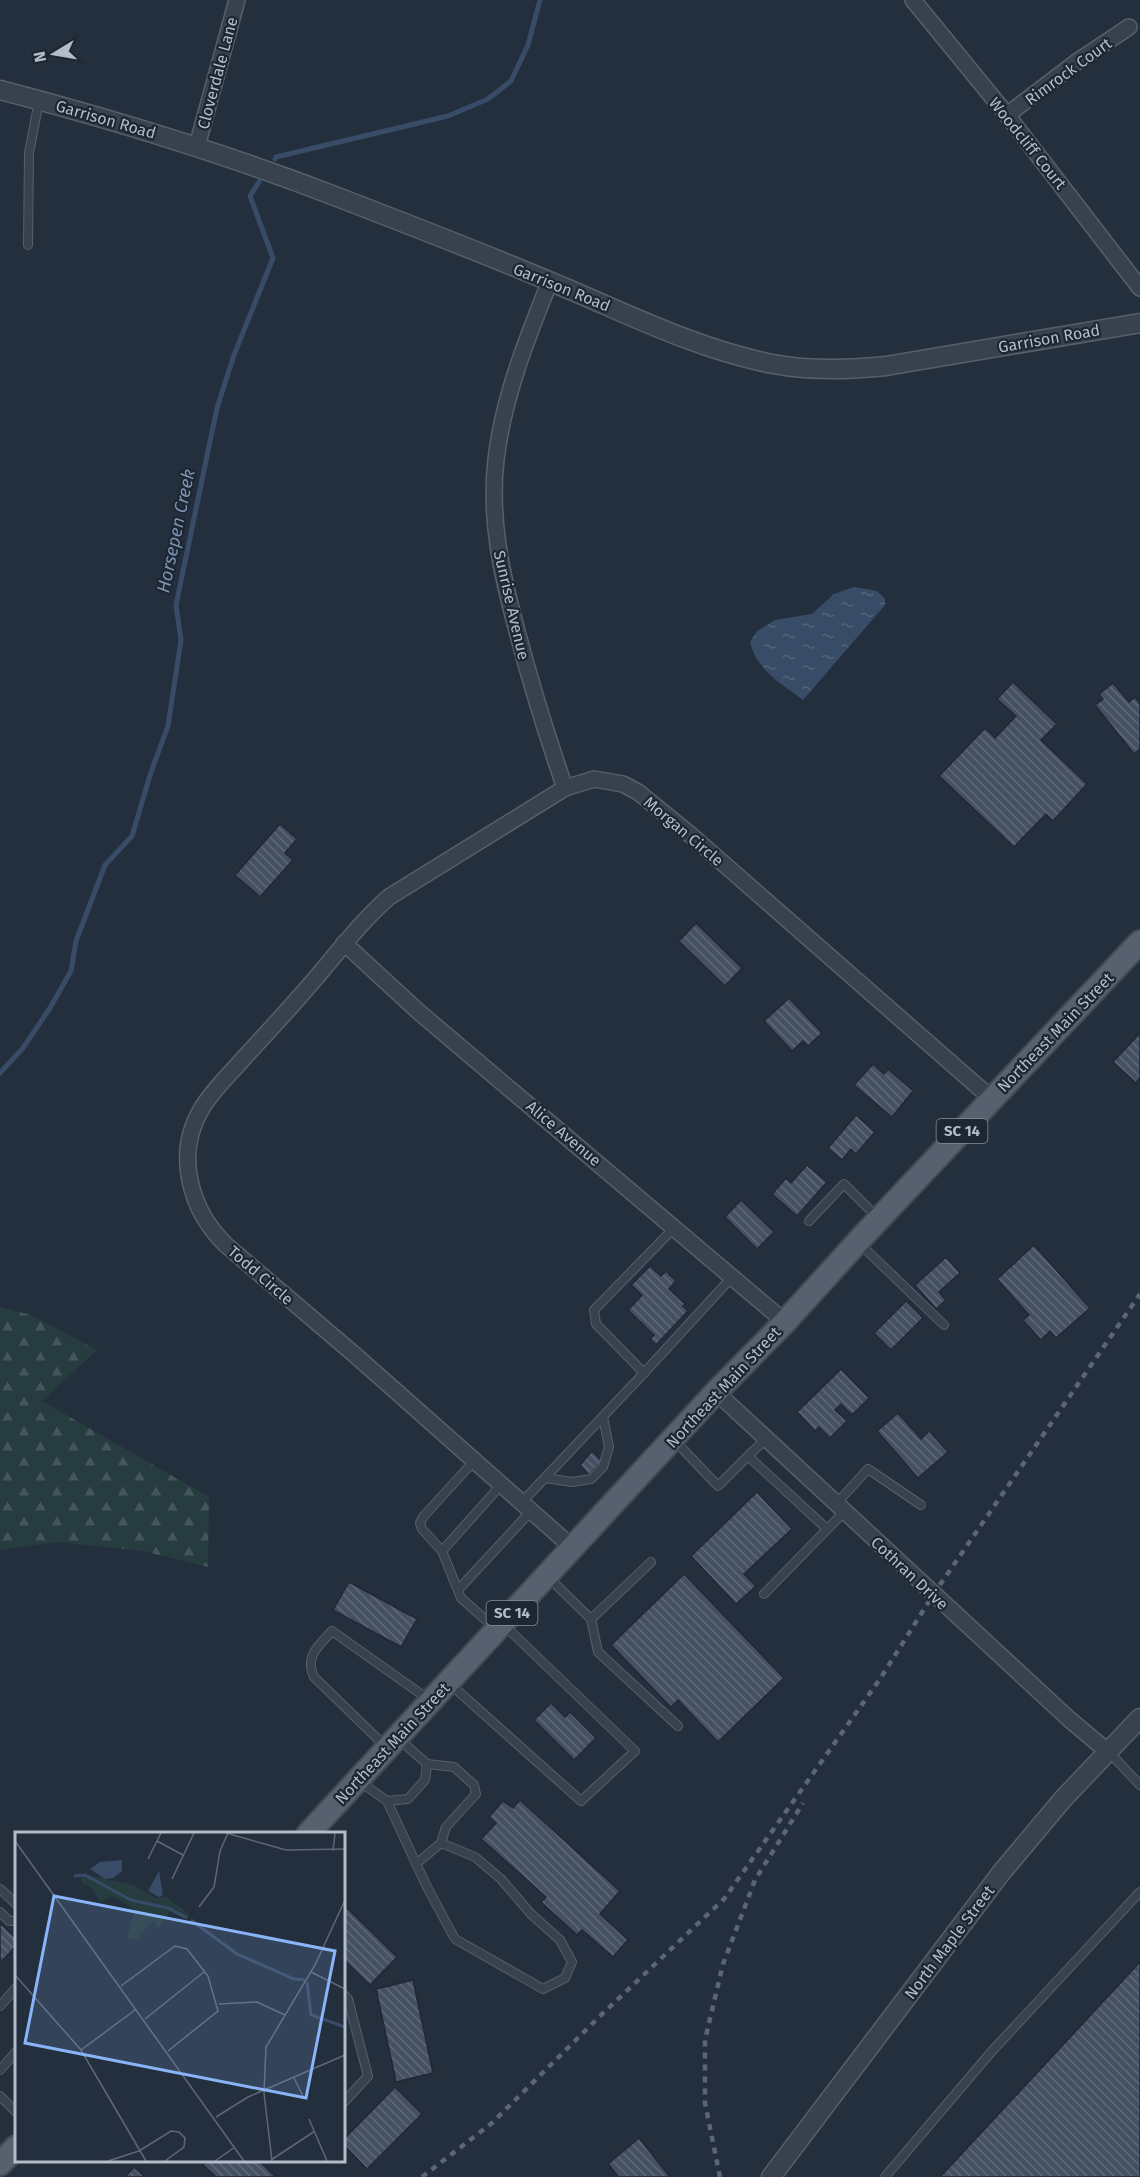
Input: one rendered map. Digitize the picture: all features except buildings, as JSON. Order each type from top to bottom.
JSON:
[{"type":"main road","name":"Northeast Main Street","points":[[309,1832],[716,1392],[785,1322],[1140,942]]},
{"type":"main road","points":[[0,2164],[15,2148]]},
{"type":"street","name":"Cloverdale Lane","points":[[196,146],[237,0]]},
{"type":"street","name":"Woodcliff Court","points":[[913,0],[1007,115],[1140,288]]},
{"type":"street","name":"Rimrock Court","points":[[1007,115],[1077,61],[1129,27]]},
{"type":"street","name":"Garrison Road","points":[[0,90],[196,146],[339,197],[728,353],[775,364],[819,369],[885,366],[1140,323]]},
{"type":"street","name":"Sunrise Avenue","points":[[550,281],[504,411],[496,458],[494,508],[502,576],[533,693],[565,788]]},
{"type":"street","name":"Morgan Circle","points":[[344,943],[389,897],[565,788],[594,779],[623,784],[638,792],[693,836],[992,1099]]},
{"type":"street","name":"Alice Avenue","points":[[344,943],[420,1013],[785,1322]]},
{"type":"street","name":"Todd Circle","points":[[344,943],[227,1076],[202,1109],[190,1142],[189,1180],[195,1200],[201,1214],[216,1236],[573,1548]]},
{"type":"street","name":"Cothran Drive","points":[[716,1392],[1069,1719],[1107,1751]]},
{"type":"street","name":"North Maple Street","points":[[771,2177],[1001,1873],[1063,1799],[1140,1718]]},
{"type":"lane","points":[[28,245],[28,153],[39,100]]},
{"type":"lane","points":[[809,1221],[844,1184],[879,1219]]},
{"type":"lane","points":[[644,1373],[596,1324],[594,1311],[675,1227]]},
{"type":"lane","points":[[858,1242],[944,1325]]},
{"type":"lane","points":[[458,1590],[527,1506],[544,1478],[732,1276]]},
{"type":"lane","points":[[544,1478],[572,1482],[591,1479],[603,1467],[609,1447],[603,1417]]},
{"type":"lane","points":[[674,1440],[718,1486],[766,1439]]},
{"type":"lane","points":[[748,1456],[827,1529]]},
{"type":"lane","points":[[448,1682],[580,1802],[635,1751],[500,1627],[461,1598],[442,1551],[422,1529],[420,1523],[423,1517],[474,1461]]},
{"type":"lane","points":[[764,1594],[827,1529],[868,1469],[921,1505]]},
{"type":"lane","points":[[442,1551],[501,1485]]},
{"type":"lane","points":[[591,1619],[651,1562]]},
{"type":"lane","points":[[547,1576],[591,1619],[598,1652],[678,1726]]},
{"type":"lane","points":[[416,1864],[441,1843],[446,1827],[476,1794],[474,1785],[454,1767],[427,1764],[392,1742],[314,1677],[310,1669],[310,1659],[315,1649],[332,1631],[431,1701]]},
{"type":"lane","points":[[1107,1751],[1140,1785]]},
{"type":"lane","points":[[387,1802],[408,1799],[426,1780],[427,1764]]},
{"type":"lane","points":[[358,1780],[387,1802],[455,1939],[543,1989],[566,1978],[572,1962],[560,1940],[531,1914],[501,1879],[475,1857],[441,1843]]},
{"type":"lane","points":[[0,1888],[15,1903]]},
{"type":"lane","points":[[885,2177],[992,2051],[1140,1892]]},
{"type":"lane","points":[[0,1912],[9,1921],[15,1921]]},
{"type":"lane","points":[[0,2006],[15,1989]]},
{"type":"lane","points":[[345,1996],[348,1999],[368,2076],[345,2101]]},
{"type":"lane","points":[[0,2070],[15,2053]]},
{"type":"lane","points":[[0,2096],[15,2111]]},
{"type":"green space","points":[[0,1307],[31,1315],[97,1350],[42,1401],[209,1497],[208,1567],[143,1551],[57,1542],[0,1550]]},
{"type":"water","points":[[854,587],[877,591],[885,599],[885,605],[803,700],[764,669],[750,642],[757,631],[775,620],[812,614],[834,594]]},
{"type":"waterway","name":"Horsepen Creek","points":[[275,159],[448,116],[488,99],[511,81],[528,45],[540,0]]},
{"type":"waterway","name":"Horsepen Creek","points":[[0,1073],[23,1048],[71,971],[76,941],[105,865],[132,836],[151,772],[168,726],[181,640],[176,605],[217,408],[234,355],[273,258],[250,196],[259,182]]},
{"type":"railway","points":[[422,2177],[492,2123],[599,2017],[724,1899],[880,1679],[933,1595],[1140,1294]]},
{"type":"railway","points":[[720,2177],[705,2103],[705,2040],[723,1964],[755,1880],[803,1803]]}]
